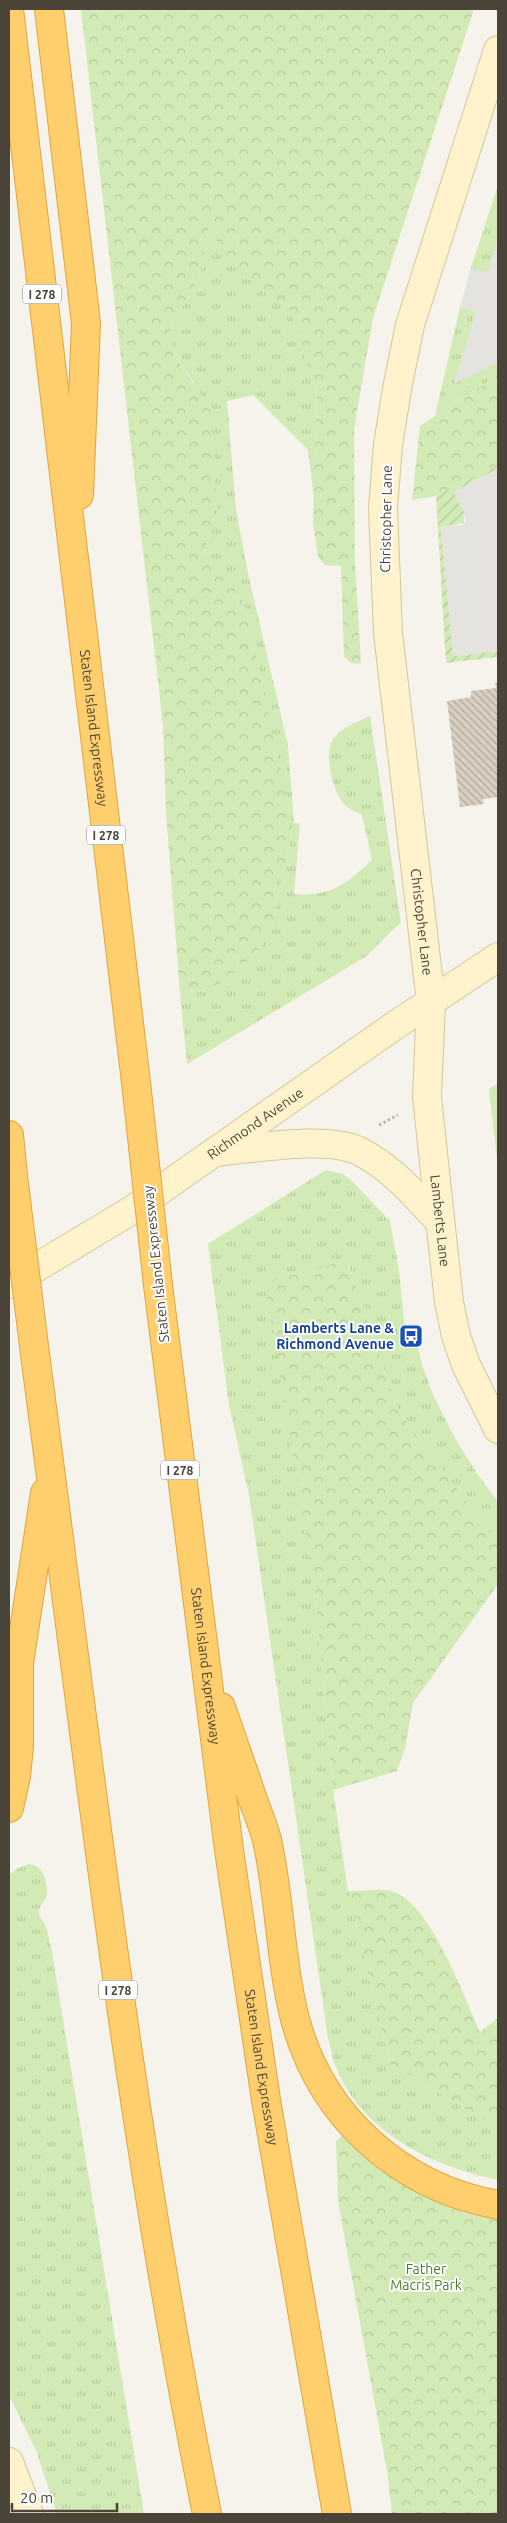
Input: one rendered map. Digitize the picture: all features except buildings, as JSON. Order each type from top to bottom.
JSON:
[{"type":"highway","name":"Staten Island Expressway","points":[[9,9],[137,1091],[158,1285],[215,1754],[266,2100],[337,2514]]},
{"type":"highway","points":[[49,9],[86,323],[75,579]]},
{"type":"highway","name":"I 278","points":[[9,1135],[90,1787],[133,2092],[207,2514]]},
{"type":"highway","points":[[9,1808],[20,1747],[19,1663],[49,1462]]},
{"type":"highway","points":[[203,1656],[266,1839],[295,2018],[304,2048],[315,2071],[329,2096],[350,2123],[392,2161],[416,2177],[442,2190],[498,2205]]},
{"type":"main road","name":"Christopher Lane","points":[[431,1002],[388,632],[384,569],[384,499],[392,417],[410,325],[498,50]]},
{"type":"main road","name":"Richmond Avenue","points":[[9,1284],[132,1210],[213,1152],[498,957]]},
{"type":"main road","name":"Lamberts Lane","points":[[431,1002],[428,1097],[439,1221],[449,1302],[456,1336],[466,1365],[498,1429]]},
{"type":"main road","points":[[213,1152],[330,1143],[353,1149],[380,1164],[400,1180],[439,1221]]},
{"type":"main road","points":[[9,2462],[29,2514]]},
{"type":"path","points":[[374,1128],[399,1114]]},
{"type":"green space","points":[[81,9],[474,9],[373,318],[354,429],[355,564],[361,664],[351,663],[344,657],[341,566],[325,565],[318,557],[313,523],[317,393],[289,307],[256,286],[228,261],[209,227],[199,278],[170,328],[172,352],[211,409],[217,511],[203,557],[227,576],[245,604],[293,827],[271,931],[255,955],[228,978],[205,990],[180,993],[166,812],[163,725]]},
{"type":"green space","points":[[498,185],[498,240],[488,273],[471,268]]},
{"type":"green space","points":[[209,227],[256,286],[289,307],[317,393],[314,499],[308,450],[253,395],[227,401],[236,510],[249,578],[288,745],[294,823],[300,824],[294,894],[328,891],[346,882],[372,860],[362,815],[348,808],[341,799],[333,783],[329,763],[330,745],[333,739],[350,725],[370,716],[401,923],[365,957],[187,1064],[180,993],[205,990],[255,955],[271,931],[293,827],[227,576],[203,558],[217,511],[193,381],[172,352],[170,328],[199,278]]},
{"type":"green space","points":[[460,307],[477,312],[455,383],[498,362],[498,375],[435,416]]},
{"type":"green space","points":[[498,375],[498,464],[436,496],[412,500],[420,426]]},
{"type":"green space","points":[[498,464],[498,469],[466,485],[464,523],[441,527],[453,656],[498,651],[498,657],[446,663],[436,496]]},
{"type":"green space","points":[[498,1083],[498,1169],[489,1089]]},
{"type":"green space","points":[[326,1170],[343,1174],[351,1180],[390,1221],[399,1270],[405,1332],[414,1331],[422,1365],[434,1397],[456,1440],[498,1502],[498,1544],[398,1410],[347,1260],[313,1576],[333,1790],[348,1891],[390,2064],[498,2128],[498,2180],[449,2166],[425,2156],[381,2128],[363,2110],[348,2090],[335,2064],[328,2038],[249,1495],[229,1405],[208,1244]]},
{"type":"green space","points":[[347,1260],[398,1410],[498,1544],[498,1584],[413,1703],[405,1748],[397,1771],[333,1790],[313,1576],[265,1283]]},
{"type":"green space","points":[[29,1864],[34,1865],[41,1871],[47,1885],[47,1895],[39,1910],[39,1914],[44,1923],[51,1946],[144,2514],[57,2514],[37,2453],[9,2395],[9,1875],[18,1868]]},
{"type":"green space","points":[[386,1890],[405,1898],[419,1912],[444,1952],[480,2032],[498,2018],[498,2128],[390,2064],[348,1891]]},
{"type":"green space","name":"Father Macris Park","points":[[345,2133],[369,2157],[409,2187],[423,2195],[459,2211],[498,2220],[498,2514],[392,2514],[387,2471],[338,2201],[336,2141]]},
{"type":"shaded area","points":[[498,240],[498,362],[454,384],[476,312],[460,307],[471,268],[488,273]]},
{"type":"shaded area","points":[[498,469],[498,651],[453,656],[441,527],[462,525],[466,522],[465,514],[453,492]]},
{"type":"place","name":"Lamberts Lane & Richmond Avenue","points":[[411,1336]]}]
